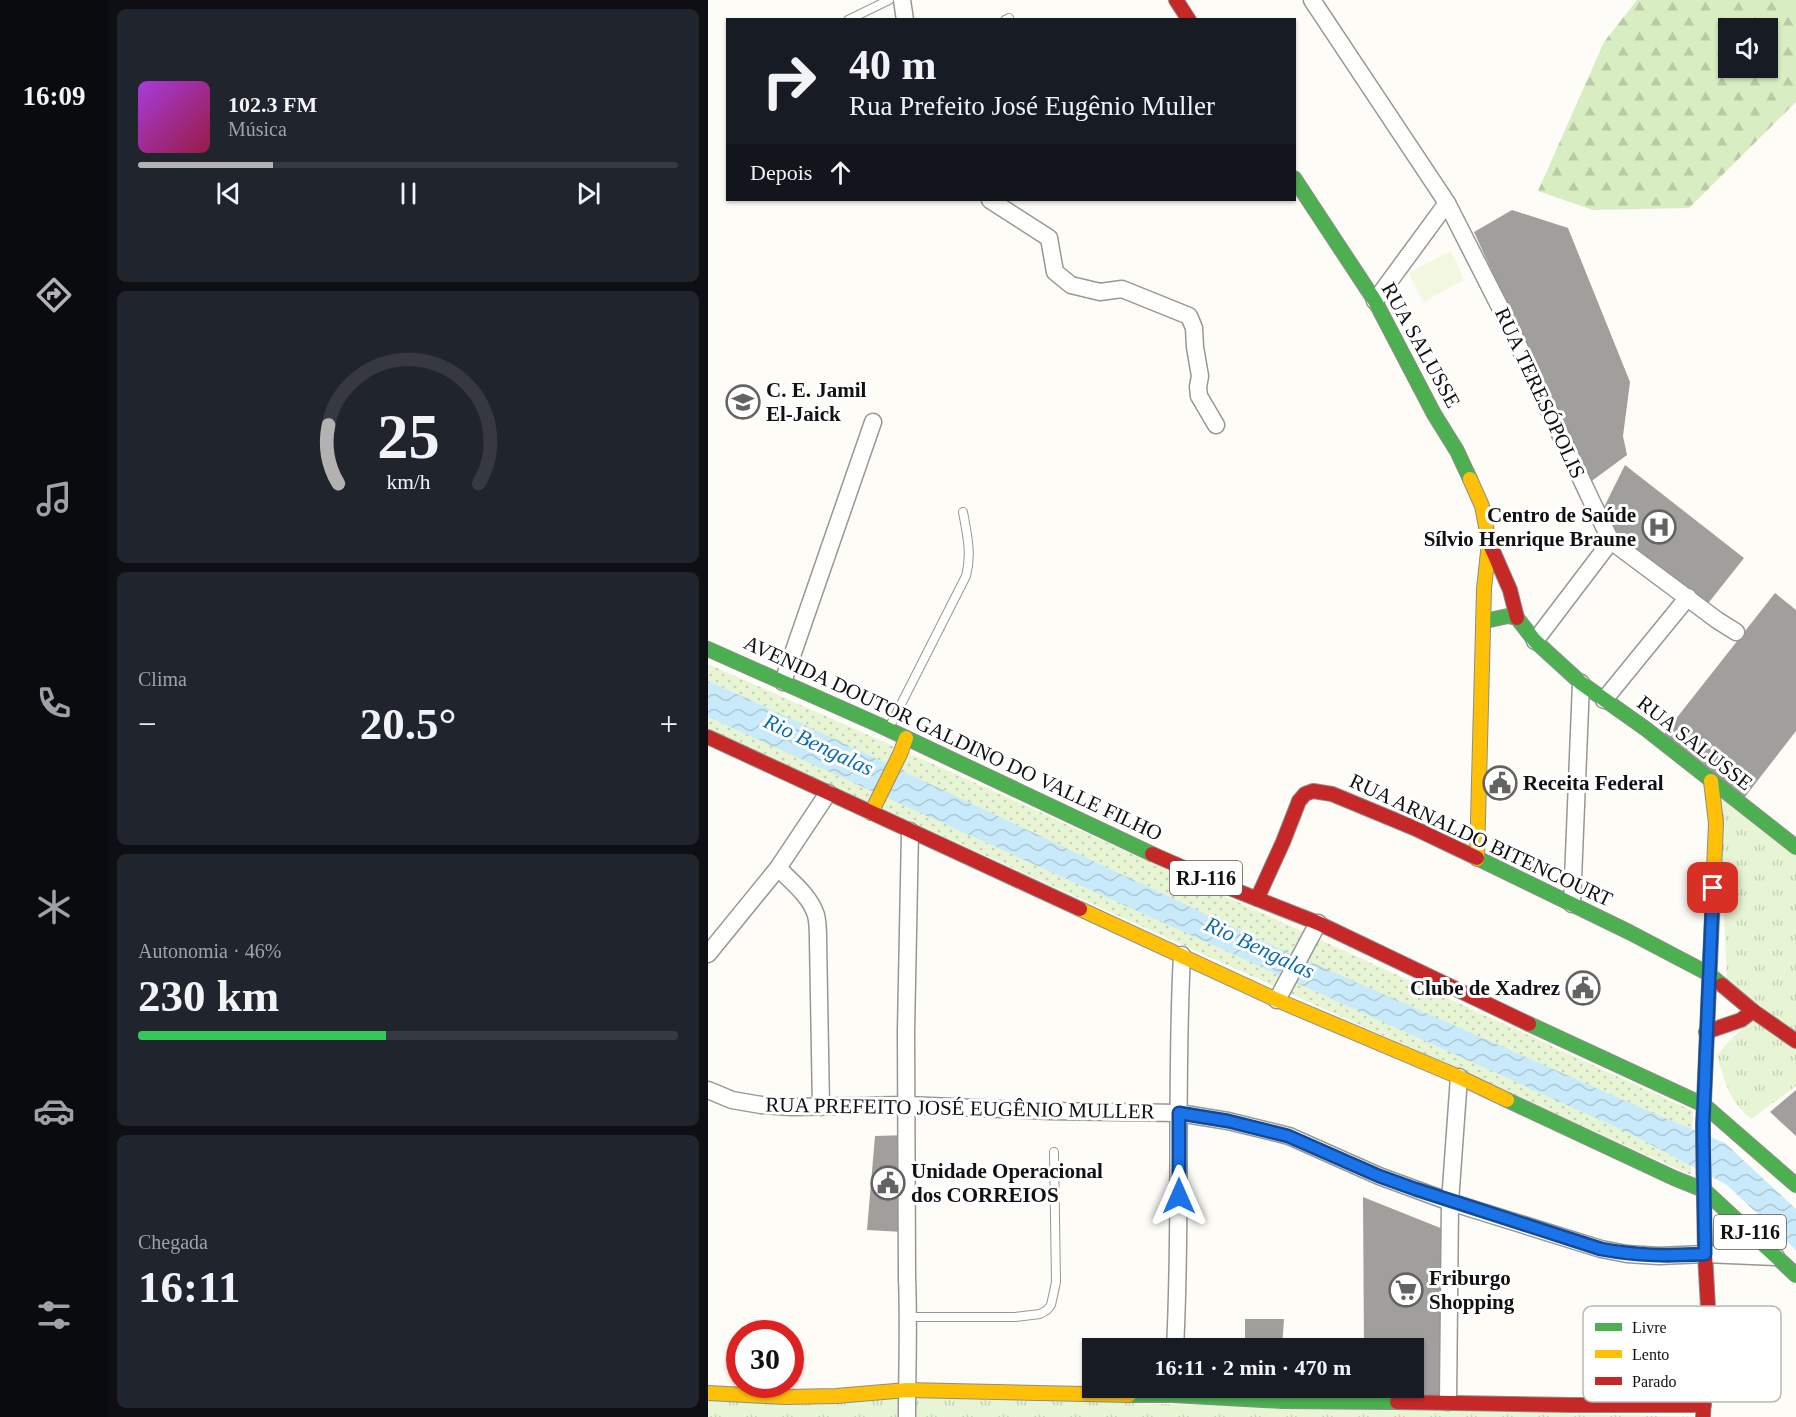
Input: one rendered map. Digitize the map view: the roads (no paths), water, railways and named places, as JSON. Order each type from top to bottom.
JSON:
[{"type":"street","points":[[902,0],[905,18]]},
{"type":"street","points":[[1176,0],[1188,18]]},
{"type":"street","name":"RUA TERESÓPOLIS","points":[[1312,0],[1447,203],[1506,319],[1611,541],[1736,632]]},
{"type":"street","name":"RUA SALUSSE","points":[[1296,181],[1375,301],[1434,414],[1457,451],[1482,506],[1489,542]]},
{"type":"street","points":[[992,201],[1049,238],[1055,272],[1071,285],[1100,292],[1122,289],[1189,316],[1194,328],[1200,376],[1197,387],[1199,396],[1216,425]]},
{"type":"street","points":[[1375,301],[1447,203]]},
{"type":"street","points":[[783,682],[873,422]]},
{"type":"street","points":[[1535,641],[1611,541]]},
{"type":"street","points":[[1485,621],[1508,616],[1517,618],[1508,583],[1489,542]]},
{"type":"street","points":[[1477,859],[1485,589],[1489,542]]},
{"type":"street","points":[[1604,700],[1688,597]]},
{"type":"street","name":"RUA SALUSSE","points":[[1517,618],[1535,641],[1581,683],[1646,729],[1796,848]]},
{"type":"street","name":"AVENIDA DOUTOR GALDINO DO VALLE FILHO","points":[[708,649],[888,729],[1176,865],[1318,923],[1582,1050],[1704,1105]]},
{"type":"street","points":[[1572,904],[1581,683]]},
{"type":"street","name":"RJ-116","points":[[708,737],[828,793],[874,807],[910,831],[1277,1000],[1459,1077],[1666,1174],[1704,1183],[1796,1275]]},
{"type":"street","points":[[874,807],[906,738]]},
{"type":"street","points":[[1708,1306],[1703,1125],[1716,823],[1711,781]]},
{"type":"street","name":"RUA ARNALDO BITENCOURT","points":[[1257,899],[1299,801],[1305,794],[1313,791],[1332,794],[1414,828],[1572,904],[1709,974],[1754,1011],[1796,1041]]},
{"type":"street","points":[[708,954],[778,868],[828,793]]},
{"type":"street","points":[[907,1417],[906,1353],[909,1317],[906,1278],[906,1031],[910,831]]},
{"type":"street","points":[[778,868],[801,891],[816,915],[821,1107]]},
{"type":"street","points":[[1277,1000],[1318,923]]},
{"type":"street","points":[[1176,1338],[1178,1291],[1178,1023],[1182,955]]},
{"type":"street","points":[[1706,1032],[1741,1020],[1754,1011]]},
{"type":"street","points":[[1448,1402],[1450,1202],[1459,1077]]},
{"type":"street","name":"RUA PREFEITO JOSÉ EUGÊNIO MULLER","points":[[708,1090],[732,1100],[761,1105],[821,1107],[907,1105],[1179,1113],[1228,1121],[1288,1136],[1379,1176],[1450,1202],[1601,1249],[1627,1254],[1659,1256],[1705,1254],[1777,1257]]},
{"type":"street","name":"RJ-116","points":[[1704,1105],[1796,1185]]},
{"type":"street","points":[[708,1393],[785,1397],[836,1396],[907,1390],[1082,1393]]},
{"type":"street","points":[[1249,1398],[1282,1401],[1571,1405],[1703,1411]]},
{"type":"lane","points":[[852,18],[889,0]]},
{"type":"lane","points":[[888,729],[966,576],[969,565],[969,543],[963,512]]},
{"type":"lane","points":[[909,1317],[1015,1317],[1040,1314],[1047,1310],[1051,1305],[1056,1282],[1054,1152]]},
{"type":"water","name":"Rio Bengalas","points":[[708,681],[1254,937],[1725,1143],[1796,1209],[1796,1250],[1727,1185],[1631,1134],[708,717]]},
{"type":"place","name":"C. E. Jamil El-Jaick","points":[[743,402]]},
{"type":"place","name":"Centro de Saúde Sílvio Henrique Braune","points":[[1659,527]]},
{"type":"place","name":"Receita Federal","points":[[1500,783]]},
{"type":"place","name":"Clube de Xadrez","points":[[1583,988]]},
{"type":"place","name":"Unidade Operacional dos CORREIOS","points":[[888,1183]]},
{"type":"place","name":"Friburgo Shopping","points":[[1406,1290]]}]
